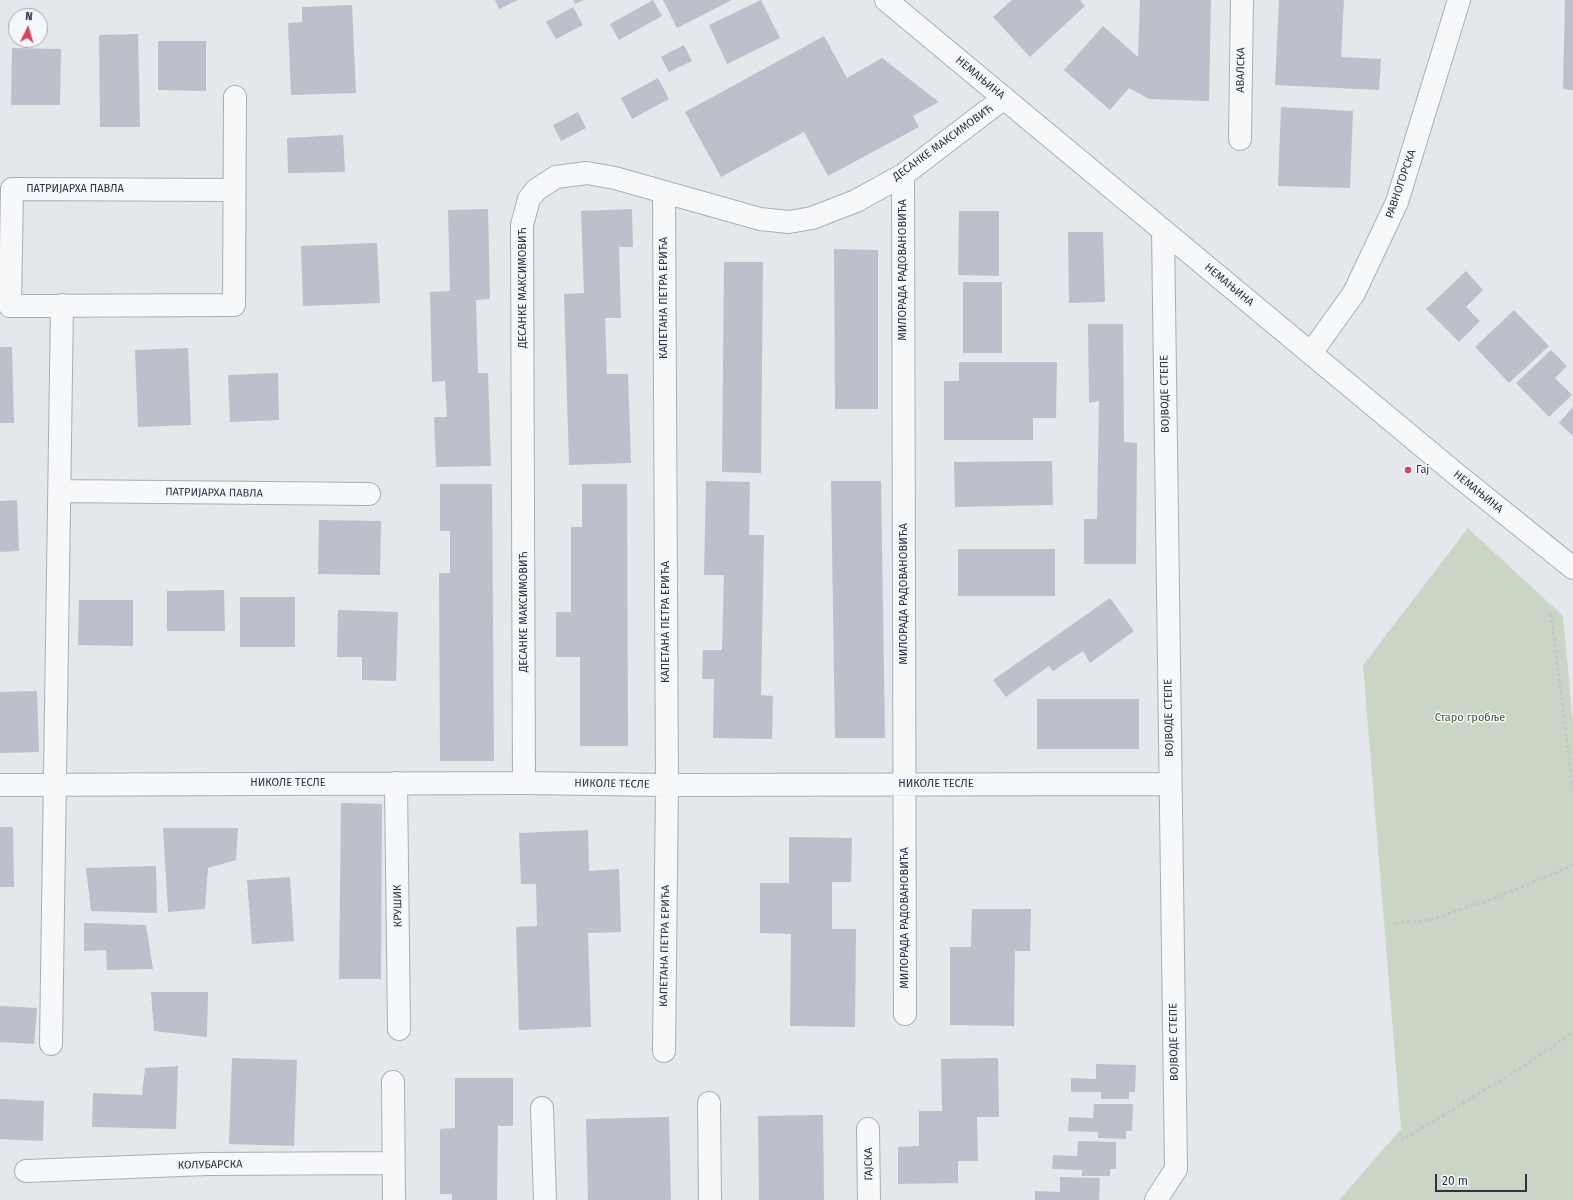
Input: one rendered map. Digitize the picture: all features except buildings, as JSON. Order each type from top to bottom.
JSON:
[{"type":"street","name":"НЕМАЊИНА","points":[[886,0],[1462,478],[1573,568]]},
{"type":"street","name":"АВАЛСКА","points":[[1240,139],[1242,0]]},
{"type":"street","name":"РАВНОГОРСКА","points":[[1311,353],[1354,293],[1397,202],[1459,0]]},
{"type":"street","name":"ПАТРИЈАРХА ПАВЛА","points":[[234,190],[12,189],[10,306],[234,305],[235,97]]},
{"type":"street","name":"ДЕСАНКЕ МАКСИМОВИЋ","points":[[524,783],[522,225],[529,199],[536,190],[556,177],[587,173],[615,178],[760,219],[789,222],[812,218],[856,201],[903,175],[1004,98]]},
{"type":"street","name":"МИЛОРАДА РАДОВАНОВИЋА","points":[[903,175],[905,1014]]},
{"type":"street","name":"КАПЕТАНА ПЕТРА ЕРИЋА","points":[[664,192],[666,785],[664,1051]]},
{"type":"street","name":"ВОЈВОДЕ СТЕПЕ","points":[[1156,1200],[1176,1169],[1163,230]]},
{"type":"street","points":[[51,1044],[62,305]]},
{"type":"street","name":"ПАТРИЈАРХА ПАВЛА","points":[[60,491],[369,494]]},
{"type":"street","name":"НИКОЛЕ ТЕСЛЕ","points":[[0,785],[396,783],[666,785],[1170,784]]},
{"type":"street","name":"КРУШИК","points":[[396,783],[399,1029]]},
{"type":"street","points":[[393,1082],[394,1200]]},
{"type":"street","points":[[709,1103],[710,1200]]},
{"type":"street","points":[[542,1108],[545,1200]]},
{"type":"street","name":"ГАЈСКА","points":[[868,1128],[869,1200]]},
{"type":"street","name":"КОЛУБАРСКА","points":[[26,1171],[207,1164],[393,1163]]},
{"type":"path","points":[[1551,614],[1573,791]]},
{"type":"path","points":[[1395,923],[1430,920],[1498,897],[1573,866]]},
{"type":"path","points":[[1401,1141],[1526,1065],[1573,1032]]},
{"type":"green space","name":"Старо гробље","points":[[1468,528],[1563,616],[1573,722],[1573,1200],[1339,1200],[1401,1129],[1363,665]]},
{"type":"place","name":"Гај","points":[[1408,470]]}]
